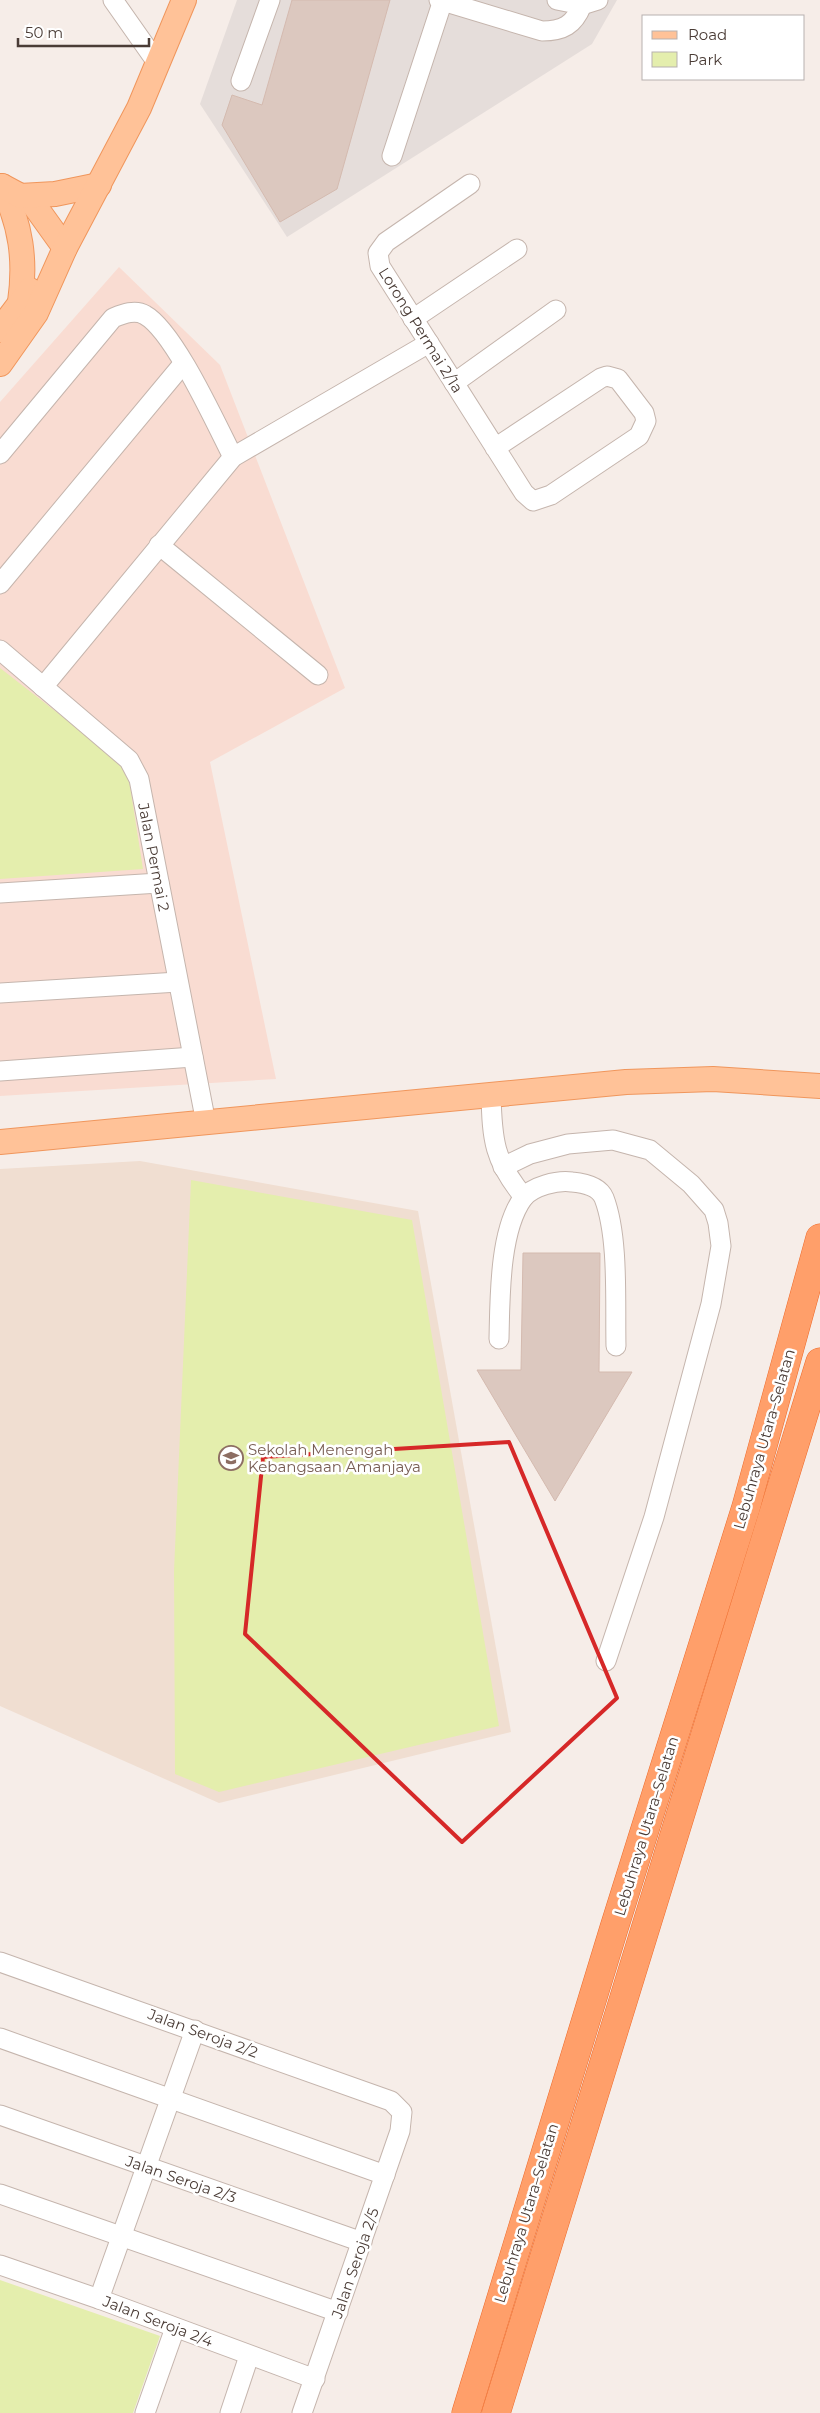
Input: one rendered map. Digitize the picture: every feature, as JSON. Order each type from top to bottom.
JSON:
[{"type":"highway","name":"Lebuhraya Utara–Selatan","points":[[466,2413],[614,1928],[746,1507],[820,1238]]},
{"type":"highway","name":"Lebuhraya Utara–Selatan","points":[[496,2413],[820,1362]]},
{"type":"main road","points":[[0,364],[36,313],[64,248],[139,108],[184,0]]},
{"type":"main road","points":[[8,189],[55,194],[98,185]]},
{"type":"main road","points":[[8,189],[32,202],[41,212],[64,248]]},
{"type":"main road","points":[[8,189],[22,243],[24,263],[20,302]]},
{"type":"main road","points":[[0,330],[64,248]]},
{"type":"main road","points":[[0,1142],[665,1079],[714,1079],[812,1086]]},
{"type":"street","points":[[113,0],[158,64]]},
{"type":"street","points":[[241,82],[270,0]]},
{"type":"street","points":[[392,156],[442,0],[542,31],[557,31],[570,25],[590,3]]},
{"type":"street","points":[[557,0],[590,3]]},
{"type":"street","name":"Lorong Permai 2/1a","points":[[470,184],[386,242],[378,253],[380,266],[413,319],[429,343],[495,448],[524,493],[534,501],[551,495],[640,436],[646,422],[644,413],[618,379],[607,376],[600,378],[495,448]]},
{"type":"street","points":[[413,319],[517,249]]},
{"type":"street","points":[[454,383],[556,310]]},
{"type":"street","points":[[0,454],[113,318],[127,312],[144,314],[159,326],[173,345],[233,457]]},
{"type":"street","points":[[43,687],[233,457],[429,343]]},
{"type":"street","points":[[0,584],[183,364]]},
{"type":"street","points":[[159,545],[318,675]]},
{"type":"street","name":"Jalan Permai 2","points":[[0,650],[129,760],[139,780],[206,1123]]},
{"type":"street","points":[[0,893],[159,883]]},
{"type":"street","points":[[0,993],[178,982]]},
{"type":"street","points":[[0,1071],[193,1058]]},
{"type":"street","points":[[491,1094],[492,1127],[496,1149],[509,1179],[524,1197]]},
{"type":"street","points":[[503,1167],[530,1154],[568,1144],[613,1140],[650,1150],[691,1184],[714,1210],[718,1223],[721,1246],[712,1304],[654,1517],[606,1661]]},
{"type":"street","points":[[499,1339],[501,1283],[507,1239],[517,1209],[524,1197],[549,1183],[569,1181],[589,1184],[603,1196],[609,1221],[612,1251],[616,1346]]},
{"type":"street","name":"Jalan Seroja 2/2","points":[[0,1962],[392,2101],[402,2112]]},
{"type":"street","points":[[99,2299],[195,2030]]},
{"type":"street","points":[[0,2038],[384,2176]]},
{"type":"street","name":"Jalan Seroja 2/5","points":[[302,2413],[400,2131],[402,2112]]},
{"type":"street","name":"Jalan Seroja 2/3","points":[[0,2115],[362,2242]]},
{"type":"street","points":[[0,2194],[338,2312]]},
{"type":"street","name":"Jalan Seroja 2/4","points":[[0,2265],[99,2299],[315,2379]]},
{"type":"street","points":[[145,2413],[175,2328]]},
{"type":"street","points":[[230,2413],[249,2356]]},
{"type":"highlighted area","points":[[509,1442],[617,1698],[462,1842],[245,1634],[263,1457]]},
{"type":"shaded area","points":[[237,0],[617,0],[592,44],[287,237],[200,104]]},
{"type":"shaded area","points":[[119,267],[220,365],[345,688],[210,762],[276,1079],[0,1096],[0,402]]},
{"type":"shaded area","name":"Sekolah Menengah Kebangsaan Amanjaya","points":[[140,1161],[418,1211],[511,1732],[219,1803],[0,1706],[0,1169]]},
{"type":"green space","points":[[0,668],[127,767],[143,869],[0,879]]},
{"type":"green space","points":[[191,1180],[412,1220],[499,1726],[219,1792],[175,1774],[174,1571]]},
{"type":"green space","points":[[0,2280],[160,2336],[133,2413],[0,2413]]},
{"type":"building","points":[[292,0],[390,0],[337,189],[280,222],[222,125],[232,95],[262,105]]},
{"type":"building","points":[[523,1253],[600,1253],[599,1372],[632,1372],[555,1501],[477,1370],[521,1370]]},
{"type":"place","name":"Sekolah Menengah Kebangsaan Amanjaya","points":[[231,1458]]}]
